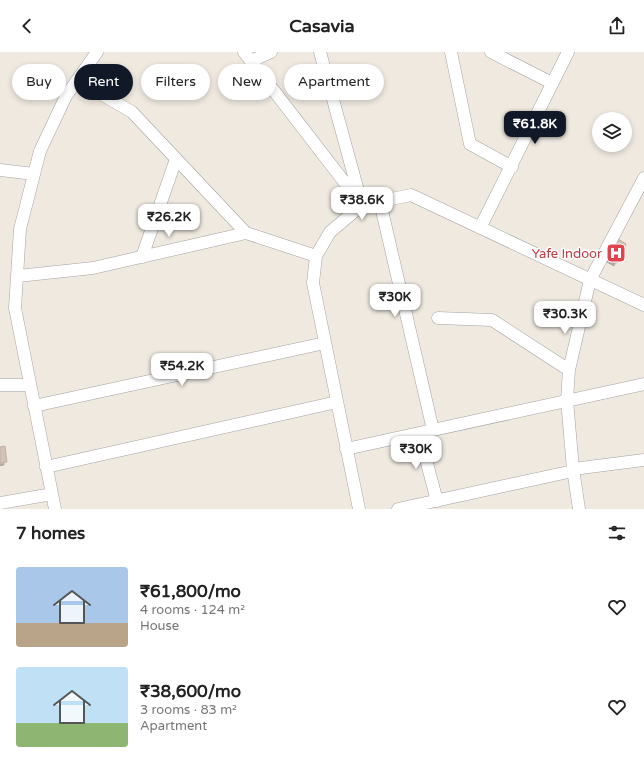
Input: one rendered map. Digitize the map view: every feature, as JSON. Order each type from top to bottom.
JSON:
[{"type":"street","points":[[88,64],[97,52]]},
{"type":"street","points":[[271,52],[247,57],[362,205]]},
{"type":"street","points":[[320,52],[362,205]]},
{"type":"street","points":[[451,52],[470,144],[512,166]]},
{"type":"street","points":[[492,52],[552,83]]},
{"type":"street","points":[[480,228],[568,52]]},
{"type":"street","points":[[55,509],[16,308],[20,229],[34,174],[40,152],[66,96],[74,84]]},
{"type":"street","points":[[111,100],[132,112],[246,233],[316,256]]},
{"type":"street","points":[[142,256],[176,159]]},
{"type":"street","points":[[0,170],[34,174]]},
{"type":"street","points":[[579,509],[573,470],[567,400],[569,370],[590,280],[644,178]]},
{"type":"street","points":[[359,509],[313,283],[316,256],[330,232],[362,205],[411,195],[644,304]]},
{"type":"street","points":[[380,202],[433,430]]},
{"type":"street","points":[[18,276],[92,268],[246,233]]},
{"type":"street","points":[[438,318],[492,320],[569,370]]},
{"type":"street","points":[[34,406],[325,343]]},
{"type":"street","points":[[0,385],[30,384]]},
{"type":"street","points":[[346,449],[644,384]]},
{"type":"street","points":[[46,467],[337,402]]},
{"type":"street","points":[[419,433],[445,503]]},
{"type":"street","points":[[399,509],[445,503],[573,470],[644,460]]},
{"type":"street","points":[[0,504],[52,494]]},
{"type":"building","points":[[618,239],[626,244],[617,263],[608,258]]},
{"type":"building","points":[[5,446],[7,462],[0,463],[0,447]]},
{"type":"place","name":"Yafe Indoor","points":[[616,253]]}]
